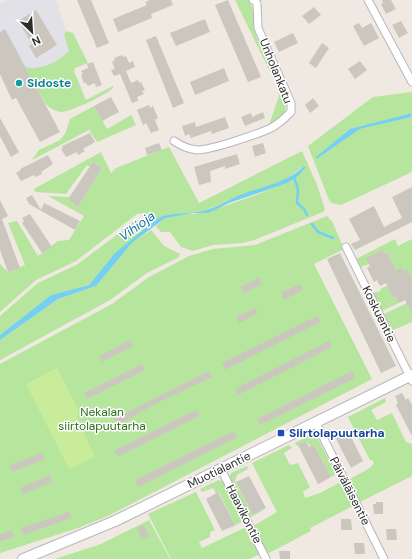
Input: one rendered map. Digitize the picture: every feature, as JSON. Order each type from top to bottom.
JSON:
[{"type":"street","name":"Unholankatu","points":[[174,141],[183,148],[198,150],[214,147],[269,129],[283,121],[291,112],[291,103],[258,28],[257,3],[253,0]]},
{"type":"street","points":[[368,0],[412,82]]},
{"type":"street","name":"Koskuentie","points":[[346,247],[411,377]]},
{"type":"street","name":"Muotialantie","points":[[23,559],[103,527],[411,377]]},
{"type":"street","name":"Päiväläisentie","points":[[316,423],[384,559]]},
{"type":"street","name":"Haavikontie","points":[[221,469],[266,559]]},
{"type":"shaded area","points":[[8,0],[56,0],[66,31],[64,34],[69,51],[62,58],[48,65],[34,69],[25,67],[5,29],[0,32],[0,2],[3,3]]},
{"type":"green space","points":[[235,0],[249,0],[254,12],[255,33],[286,104],[284,116],[269,125],[279,96],[277,86]]},
{"type":"green space","points":[[66,31],[73,33],[88,63],[75,68],[74,71],[86,100],[113,86],[113,88],[88,103],[61,112],[52,109],[45,103],[25,67],[43,67],[65,55],[69,51],[64,34]]},
{"type":"green space","points":[[412,92],[412,113],[348,130],[341,138],[315,158],[318,158],[360,129],[412,116],[412,172],[341,205],[332,203],[329,200],[308,146],[373,97]]},
{"type":"green space","points":[[94,106],[107,129],[131,115],[136,125],[97,142],[89,130],[32,160],[39,150],[60,140],[65,134],[70,119]]},
{"type":"green space","points":[[169,147],[199,203],[302,151],[317,185],[325,209],[323,212],[254,240],[242,243],[213,245],[193,251],[181,247],[170,232],[161,232],[156,226],[165,218],[199,213],[259,194],[291,179],[301,172],[305,165],[283,182],[241,195],[205,211],[166,215],[153,222],[143,213],[137,214],[76,261],[36,280],[0,312],[0,264],[8,272],[25,265],[8,223],[17,221],[38,256],[58,241],[69,240],[84,216],[48,196],[71,197],[69,201],[78,207],[102,168],[93,162],[90,167],[87,165],[66,194],[35,192],[34,189],[101,152],[111,173],[116,168]]},
{"type":"green space","name":"Nekalan siirtolapuutarha","points":[[327,216],[332,221],[344,249],[314,264],[372,379],[108,516],[78,528],[0,553],[0,364],[112,304],[149,277],[189,256],[213,249],[255,245]]},
{"type":"green space","points":[[135,221],[141,221],[148,227],[111,258],[89,285],[51,295],[0,335],[0,316],[38,283],[78,264]]},
{"type":"green space","points":[[151,230],[164,246],[180,254],[179,257],[147,273],[110,300],[0,360],[0,340],[58,299],[96,286],[132,243]]},
{"type":"green space","points":[[395,239],[398,246],[412,239],[412,283],[407,269],[403,271],[402,267],[396,270],[394,266],[391,267],[391,259],[387,252],[384,254],[383,251],[369,264],[360,267],[356,259]]},
{"type":"green space","points":[[390,284],[390,291],[393,298],[396,297],[399,303],[382,311],[373,293],[381,291],[380,289]]},
{"type":"green space","points":[[407,303],[412,310],[412,322],[391,331],[384,314]]},
{"type":"green space","points":[[57,368],[78,409],[77,417],[95,457],[69,469],[26,384]]},
{"type":"green space","points":[[385,398],[386,402],[371,410],[377,420],[392,413],[406,442],[412,444],[412,476],[358,503],[348,480],[370,468],[374,463],[370,460],[348,417]]},
{"type":"green space","points":[[314,433],[336,474],[331,477],[314,445],[311,447],[306,441],[297,446],[295,443]]},
{"type":"green space","points":[[289,445],[292,448],[284,453],[290,465],[298,463],[310,487],[303,492],[305,498],[320,493],[341,482],[353,506],[310,528],[311,531],[267,554],[253,526],[277,512],[252,463]]},
{"type":"green space","points":[[247,466],[248,469],[237,475],[235,481],[253,515],[266,509],[251,517],[248,517],[229,477],[231,473]]},
{"type":"green space","points":[[219,480],[224,482],[243,521],[224,532],[235,525],[219,492],[216,493],[213,488],[202,492],[200,489]]},
{"type":"green space","points":[[196,492],[215,530],[210,532],[210,537],[199,542],[202,548],[244,528],[248,529],[251,536],[249,538],[251,542],[254,541],[260,554],[250,559],[171,559],[148,514]]},
{"type":"green space","points":[[149,520],[170,559],[55,559],[101,544]]},
{"type":"water","points":[[412,113],[411,117],[360,129],[318,158],[315,158],[350,129]]},
{"type":"water","points":[[304,166],[306,167],[298,176],[287,183],[229,203],[208,213],[193,213],[165,218],[132,243],[96,286],[58,299],[0,340],[0,335],[51,295],[89,285],[115,253],[158,218],[169,215],[208,210],[240,195],[282,181],[290,177]]},
{"type":"building","points":[[77,0],[91,0],[109,43],[97,48]]},
{"type":"building","points":[[150,0],[171,0],[173,5],[151,14],[152,18],[118,32],[113,19],[147,5],[145,2]]},
{"type":"building","points":[[228,0],[261,77],[248,82],[215,5]]},
{"type":"building","points":[[382,0],[391,0],[396,9],[386,14],[381,4],[383,3]]},
{"type":"building","points":[[314,7],[321,15],[309,24],[302,16]]},
{"type":"building","points":[[36,10],[57,45],[36,58],[29,46],[32,44],[18,21]]},
{"type":"building","points":[[205,19],[210,32],[176,46],[170,33]]},
{"type":"building","points":[[401,21],[408,33],[399,38],[392,25]]},
{"type":"building","points":[[359,23],[362,28],[371,23],[379,38],[364,46],[353,26]]},
{"type":"building","name":"Sidoste","points":[[5,29],[60,132],[40,142],[16,98],[12,100],[0,74],[0,32]]},
{"type":"building","points":[[293,33],[298,43],[279,52],[274,42]]},
{"type":"building","points":[[156,36],[184,103],[173,108],[146,40]]},
{"type":"building","points":[[322,43],[329,48],[316,68],[309,63]]},
{"type":"building","points":[[122,55],[123,57],[126,56],[129,63],[133,61],[135,67],[126,71],[131,83],[138,80],[139,83],[141,82],[145,90],[142,91],[144,94],[137,97],[138,101],[132,103],[120,74],[114,76],[111,70],[115,69],[112,62],[115,60],[114,58]]},
{"type":"building","points":[[360,61],[367,70],[355,79],[348,69]]},
{"type":"building","points":[[93,62],[102,85],[96,87],[95,83],[88,86],[84,83],[81,75],[83,74],[81,71],[88,68],[87,64]]},
{"type":"building","points":[[224,68],[229,81],[195,95],[190,82]]},
{"type":"building","points":[[111,97],[119,112],[102,121],[94,106]]},
{"type":"building","points":[[313,98],[319,106],[310,113],[305,105]]},
{"type":"building","points":[[149,105],[150,108],[153,106],[158,118],[155,120],[159,130],[151,133],[146,123],[143,125],[137,110]]},
{"type":"building","points":[[263,112],[265,118],[245,126],[241,117],[251,113],[252,117]]},
{"type":"building","points":[[225,117],[229,128],[212,134],[211,131],[191,138],[189,134],[185,136],[182,126],[195,122],[196,127]]},
{"type":"building","points":[[0,118],[19,152],[11,157],[0,136]]},
{"type":"building","points":[[90,133],[95,142],[83,149],[85,151],[78,155],[77,152],[66,157],[61,149],[63,148],[62,146]]},
{"type":"building","points":[[159,143],[162,150],[147,155],[145,148]]},
{"type":"building","points":[[263,143],[266,153],[255,157],[252,146]]},
{"type":"building","points":[[237,154],[240,164],[225,169],[225,166],[210,171],[211,182],[199,185],[194,167]]},
{"type":"building","points":[[48,155],[53,164],[41,172],[42,174],[36,177],[34,175],[21,181],[16,173],[21,170],[20,169]]},
{"type":"building","points":[[93,162],[102,168],[78,207],[69,201],[70,196]]},
{"type":"building","points":[[412,187],[412,222],[355,250],[351,244],[360,240],[349,219],[374,206],[384,227],[402,218],[392,197]]},
{"type":"building","points":[[32,195],[41,210],[44,203],[80,221],[75,230],[29,204],[26,198]]},
{"type":"building","points":[[0,200],[8,216],[2,219],[20,268],[8,272],[0,250]]},
{"type":"building","points":[[30,214],[52,247],[42,253],[22,223],[24,221],[22,218]]},
{"type":"building","points":[[383,250],[384,254],[387,252],[396,270],[402,267],[403,271],[407,269],[412,280],[412,314],[405,300],[399,303],[396,297],[393,298],[386,283],[380,286],[377,280],[374,282],[367,268],[370,266],[366,258]]},
{"type":"building","points":[[340,253],[396,366],[381,373],[327,259]]},
{"type":"building","points":[[259,278],[262,284],[244,293],[240,287]]},
{"type":"building","points":[[300,284],[303,290],[284,300],[281,293]]},
{"type":"building","points":[[255,308],[258,313],[239,323],[236,317]]},
{"type":"building","points":[[317,316],[320,322],[225,370],[222,363]]},
{"type":"building","points":[[130,340],[133,346],[102,362],[99,356]]},
{"type":"building","points":[[329,341],[332,347],[238,395],[235,389]]},
{"type":"building","points":[[142,364],[145,370],[87,399],[84,393]]},
{"type":"building","points":[[209,371],[212,377],[155,404],[118,425],[114,419]]},
{"type":"building","points":[[352,371],[355,378],[260,425],[257,419]]},
{"type":"building","points":[[402,393],[406,400],[408,398],[412,405],[412,436],[396,405],[398,403],[395,396]]},
{"type":"building","points":[[196,410],[199,416],[117,457],[114,451]]},
{"type":"building","points":[[347,429],[363,461],[351,468],[334,435]]},
{"type":"building","points":[[234,431],[237,437],[138,487],[135,480]]},
{"type":"building","points":[[306,441],[309,447],[314,445],[331,477],[318,484],[298,445]]},
{"type":"building","points":[[42,453],[45,459],[12,472],[10,465]]},
{"type":"building","points":[[50,475],[52,482],[22,494],[20,488]]},
{"type":"building","points":[[249,476],[266,508],[253,515],[236,482]]},
{"type":"building","points":[[218,492],[235,525],[222,531],[206,499]]},
{"type":"building","points":[[376,502],[383,502],[383,514],[374,514],[373,504],[376,504]]},
{"type":"building","points":[[69,512],[71,518],[23,535],[21,528]]},
{"type":"building","points":[[341,519],[351,519],[352,530],[341,530]]},
{"type":"building","points":[[144,525],[149,536],[142,539],[137,528]]},
{"type":"building","points":[[386,529],[396,529],[397,540],[387,540]]},
{"type":"building","points":[[12,530],[14,537],[0,541],[0,534]]},
{"type":"building","points":[[354,543],[364,543],[365,554],[355,554]]},
{"type":"building","points":[[279,551],[290,551],[290,559],[280,559]]},
{"type":"waterway","points":[[294,177],[298,189],[297,203],[304,209],[307,215]]},
{"type":"waterway","points":[[312,224],[318,232],[333,238]]},
{"type":"place","name":"Sidoste","points":[[19,83]]},
{"type":"place","name":"Siirtolapuutarha","points":[[281,433]]},
{"type":"water label","name":"Vihioja","points":[[137,226]]}]
